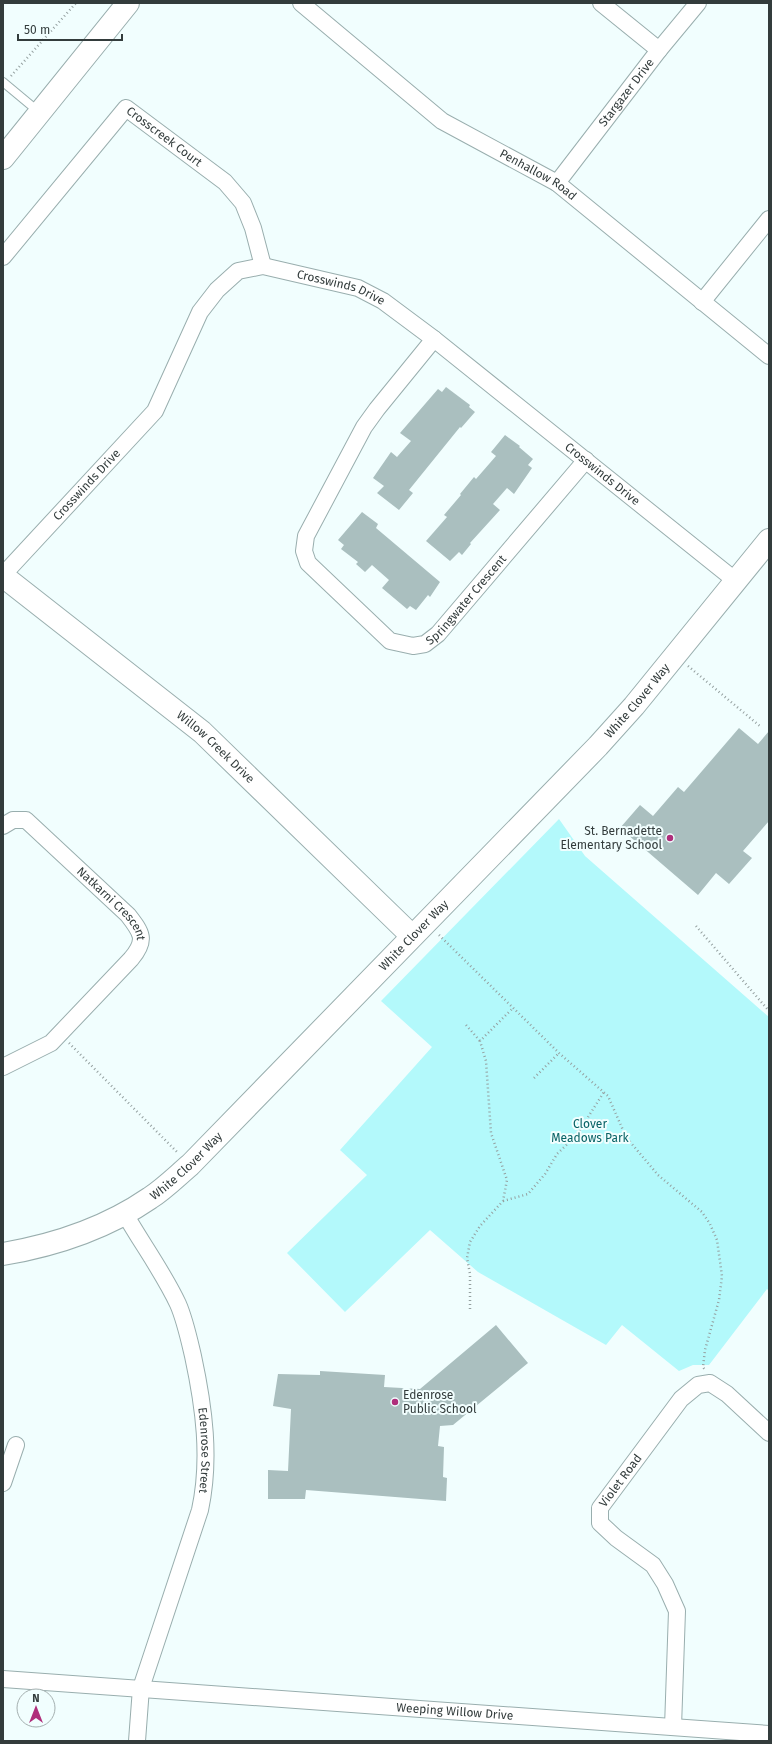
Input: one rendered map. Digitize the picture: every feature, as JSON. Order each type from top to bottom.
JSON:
[{"type":"street","points":[[3,158],[128,3]]},
{"type":"street","name":"Penhallow Road","points":[[301,3],[442,121],[557,183],[769,356]]},
{"type":"street","points":[[601,3],[659,50]]},
{"type":"street","name":"Stargazer Drive","points":[[557,183],[659,50],[698,3]]},
{"type":"street","name":"Crosscreek Court","points":[[3,257],[126,108],[225,182],[243,203],[253,228],[263,266]]},
{"type":"street","points":[[702,302],[769,219]]},
{"type":"street","name":"Crosswinds Drive","points":[[3,576],[155,411],[200,312],[217,290],[238,272],[263,266],[358,288],[383,301],[434,339],[736,581]]},
{"type":"street","name":"Springwater Crescent","points":[[434,339],[364,427],[306,536],[304,551],[308,563],[390,641],[412,646],[425,644],[438,634],[586,460]]},
{"type":"street","name":"White Clover Way","points":[[3,1254],[48,1245],[77,1236],[107,1224],[151,1198],[190,1165],[418,929],[598,746],[676,656],[769,540]]},
{"type":"street","name":"Willow Creek Drive","points":[[3,576],[202,732],[418,929]]},
{"type":"street","name":"Natkarni Crescent","points":[[3,826],[13,820],[26,820],[128,915],[138,928],[142,940],[140,949],[132,959],[51,1043],[3,1067]]},
{"type":"street","name":"Edenrose Street","points":[[125,1214],[178,1304],[188,1334],[198,1377],[207,1442],[204,1494],[141,1688],[137,1741]]},
{"type":"street","points":[[710,1383],[727,1394],[769,1433]]},
{"type":"street","name":"Violet Road","points":[[673,1727],[678,1611],[665,1584],[653,1565],[616,1538],[600,1522],[600,1508],[681,1399],[698,1385],[710,1383]]},
{"type":"street","points":[[3,1483],[16,1445]]},
{"type":"street","name":"Weeping Willow Drive","points":[[3,1679],[769,1734]]},
{"type":"lane","points":[[4,83],[40,113]]},
{"type":"path","points":[[4,83],[76,3]]},
{"type":"path","points":[[676,656],[761,727]]},
{"type":"path","points":[[696,926],[769,1011]]},
{"type":"path","points":[[418,929],[513,1008],[559,1053],[604,1092],[608,1096],[626,1137],[658,1175],[702,1212],[717,1240],[722,1276],[719,1300],[705,1350],[703,1367],[710,1383]]},
{"type":"path","points":[[480,1041],[513,1008]]},
{"type":"path","points":[[466,1025],[480,1041],[486,1061],[491,1133],[507,1180],[503,1201]]},
{"type":"path","points":[[60,1034],[190,1165]]},
{"type":"path","points":[[534,1078],[559,1053]]},
{"type":"path","points":[[470,1309],[470,1274],[468,1258],[470,1242],[480,1226],[503,1201],[528,1194],[545,1174],[557,1154],[576,1136],[604,1092]]},
{"type":"green space","name":"Clover Meadows Park","points":[[559,819],[585,856],[769,1017],[769,1291],[767,1289],[709,1365],[693,1365],[679,1371],[622,1325],[606,1345],[478,1272],[430,1230],[345,1312],[287,1253],[367,1175],[340,1150],[432,1047],[381,1001]]},
{"type":"building","points":[[446,387],[470,405],[469,407],[475,412],[461,428],[460,427],[409,490],[413,493],[399,510],[377,493],[384,486],[373,478],[391,452],[397,457],[411,441],[400,433],[438,389],[442,392]]},
{"type":"building","points":[[505,435],[520,446],[519,447],[533,459],[528,465],[532,468],[514,494],[507,488],[493,504],[500,510],[470,543],[471,544],[462,555],[459,552],[450,561],[426,541],[447,517],[444,515],[474,477],[476,479],[496,456],[491,452]]},
{"type":"building","points":[[362,512],[378,524],[376,528],[440,582],[430,597],[428,595],[416,610],[410,606],[407,609],[382,588],[389,580],[372,565],[365,572],[356,564],[358,562],[341,549],[344,545],[338,540]]},
{"type":"building","points":[[739,728],[758,744],[769,731],[769,821],[743,851],[752,858],[729,884],[716,873],[698,895],[620,828],[640,805],[653,816],[678,787],[684,792]]},
{"type":"building","points":[[496,1325],[528,1363],[453,1425],[440,1426],[438,1446],[444,1447],[443,1477],[447,1478],[446,1501],[306,1490],[305,1499],[268,1499],[268,1470],[288,1471],[291,1409],[273,1406],[278,1374],[320,1375],[320,1371],[385,1375],[384,1387],[420,1389]]},
{"type":"place","name":"St. Bernadette Elementary School","points":[[670,838]]},
{"type":"place","name":"Edenrose Public School","points":[[395,1402]]}]
